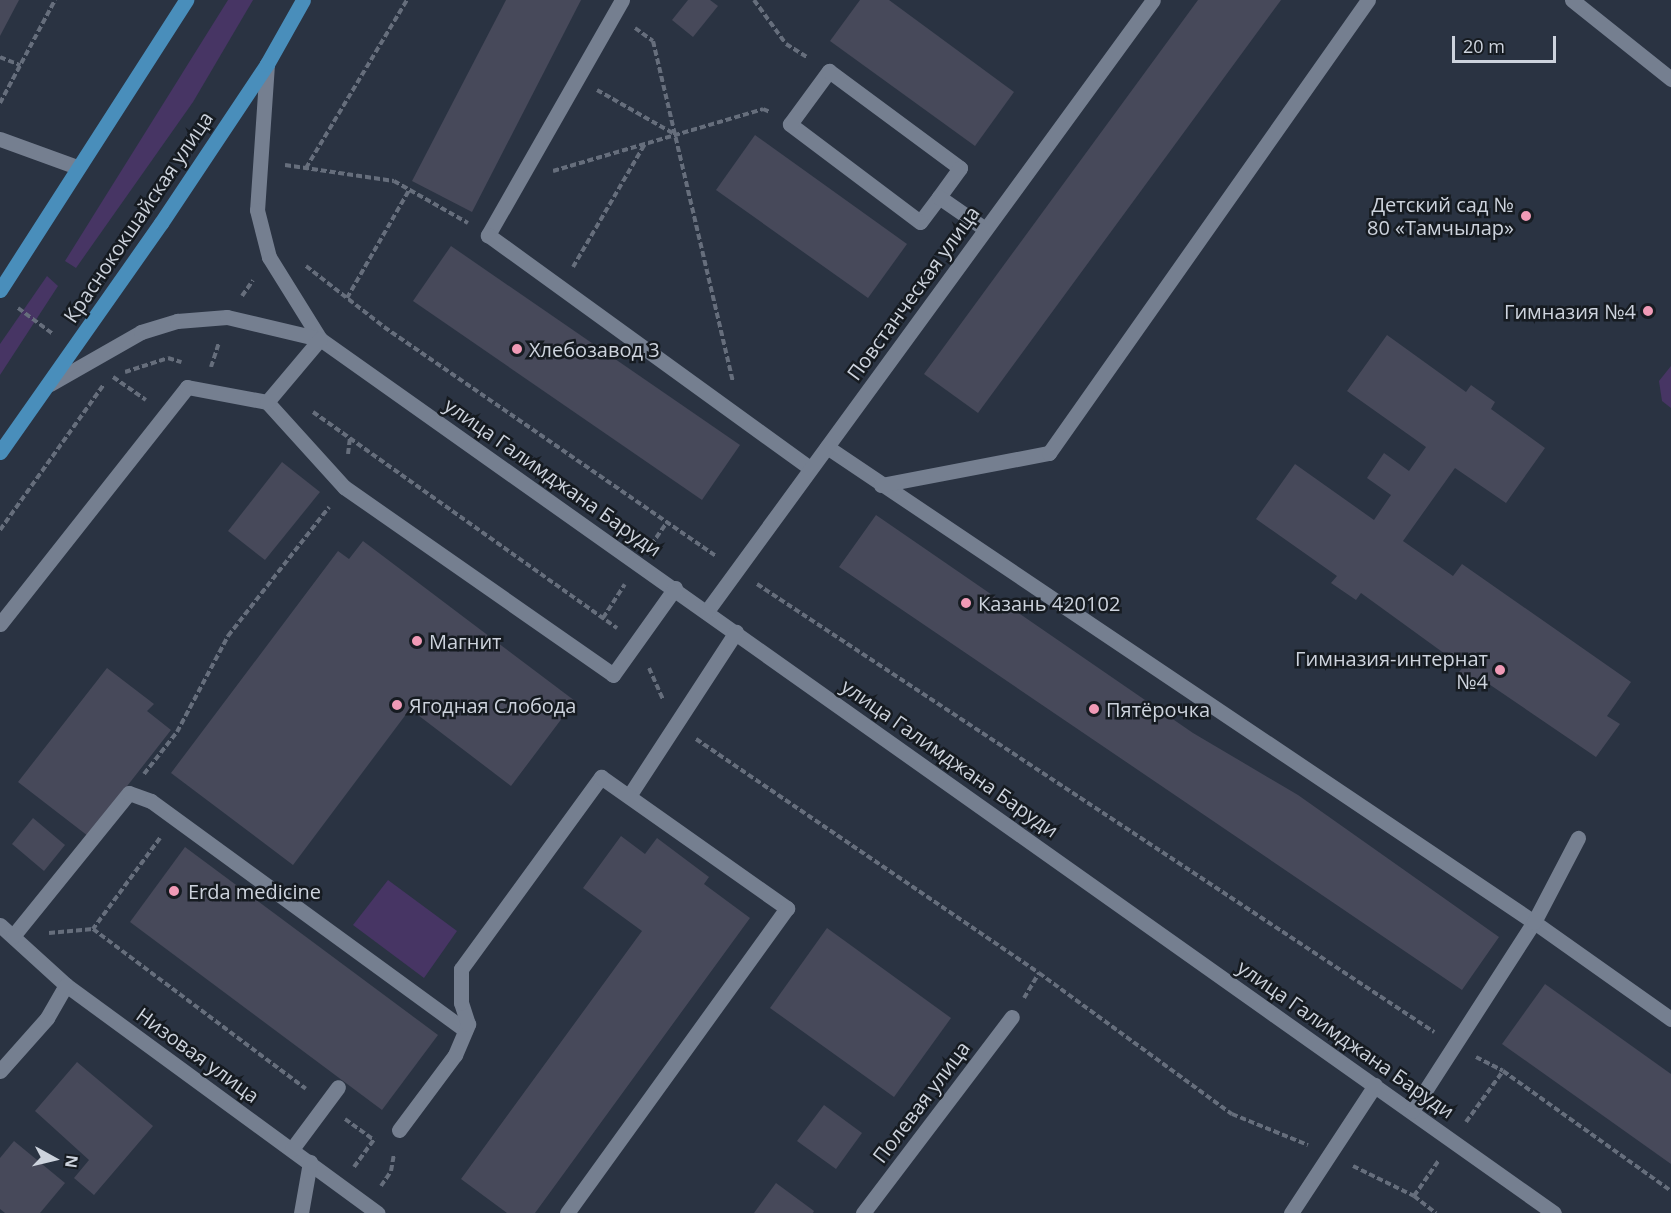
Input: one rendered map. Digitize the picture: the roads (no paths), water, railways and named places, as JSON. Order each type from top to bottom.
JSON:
[{"type":"main road","points":[[0,290],[186,0]]},
{"type":"main road","name":"Краснококшайская улица","points":[[0,453],[50,384],[267,64],[303,0]]},
{"type":"street","name":"Повстанческая улица","points":[[707,611],[1153,0]]},
{"type":"street","points":[[881,485],[1049,453],[1368,0]]},
{"type":"street","points":[[1572,0],[1671,79]]},
{"type":"street","points":[[618,6],[488,235],[810,468]]},
{"type":"street","name":"улица Галимджана Баруди","points":[[267,64],[257,210],[269,257],[320,339]]},
{"type":"street","points":[[829,70],[960,168],[939,197],[920,222],[790,124],[829,70]]},
{"type":"street","points":[[0,139],[77,167]]},
{"type":"street","points":[[939,197],[985,229]]},
{"type":"street","name":"улица Галимджана Баруди","points":[[50,384],[141,332],[177,321],[227,317],[258,321],[320,339],[675,588],[1554,1213]]},
{"type":"street","points":[[267,402],[320,339]]},
{"type":"street","points":[[0,624],[186,387],[267,402],[344,487],[613,675],[675,588]]},
{"type":"street","points":[[827,447],[1534,922],[1671,1019]]},
{"type":"street","points":[[629,796],[736,632]]},
{"type":"street","points":[[399,1130],[455,1055],[468,1024],[461,1003],[461,969],[601,777],[787,908],[567,1213]]},
{"type":"street","points":[[13,936],[129,793],[152,801],[465,1030]]},
{"type":"street","points":[[1412,1111],[1534,922],[1578,838]]},
{"type":"street","name":"Низовая улица","points":[[0,925],[66,985],[372,1209]]},
{"type":"street","points":[[0,1071],[47,1018],[66,985]]},
{"type":"street","name":"Полевая улица","points":[[863,1213],[1012,1017]]},
{"type":"street","points":[[1291,1213],[1375,1085]]},
{"type":"street","points":[[292,1149],[338,1087]]},
{"type":"street","points":[[301,1213],[310,1162]]},
{"type":"place","name":"Детский сад № 80 «Тамчылар»","points":[[1526,216]]},
{"type":"place","name":"Гимназия №4","points":[[1648,311]]},
{"type":"place","name":"Хлебозавод 3","points":[[517,349]]},
{"type":"place","name":"Казань 420102","points":[[966,603]]},
{"type":"place","name":"Магнит","points":[[417,641]]},
{"type":"place","name":"Гимназия-интернат №4","points":[[1500,670]]},
{"type":"place","name":"Ягодная Слобода","points":[[397,705]]},
{"type":"place","name":"Пятёрочка","points":[[1094,709]]},
{"type":"place","name":"Erda medicine","points":[[174,891]]}]
